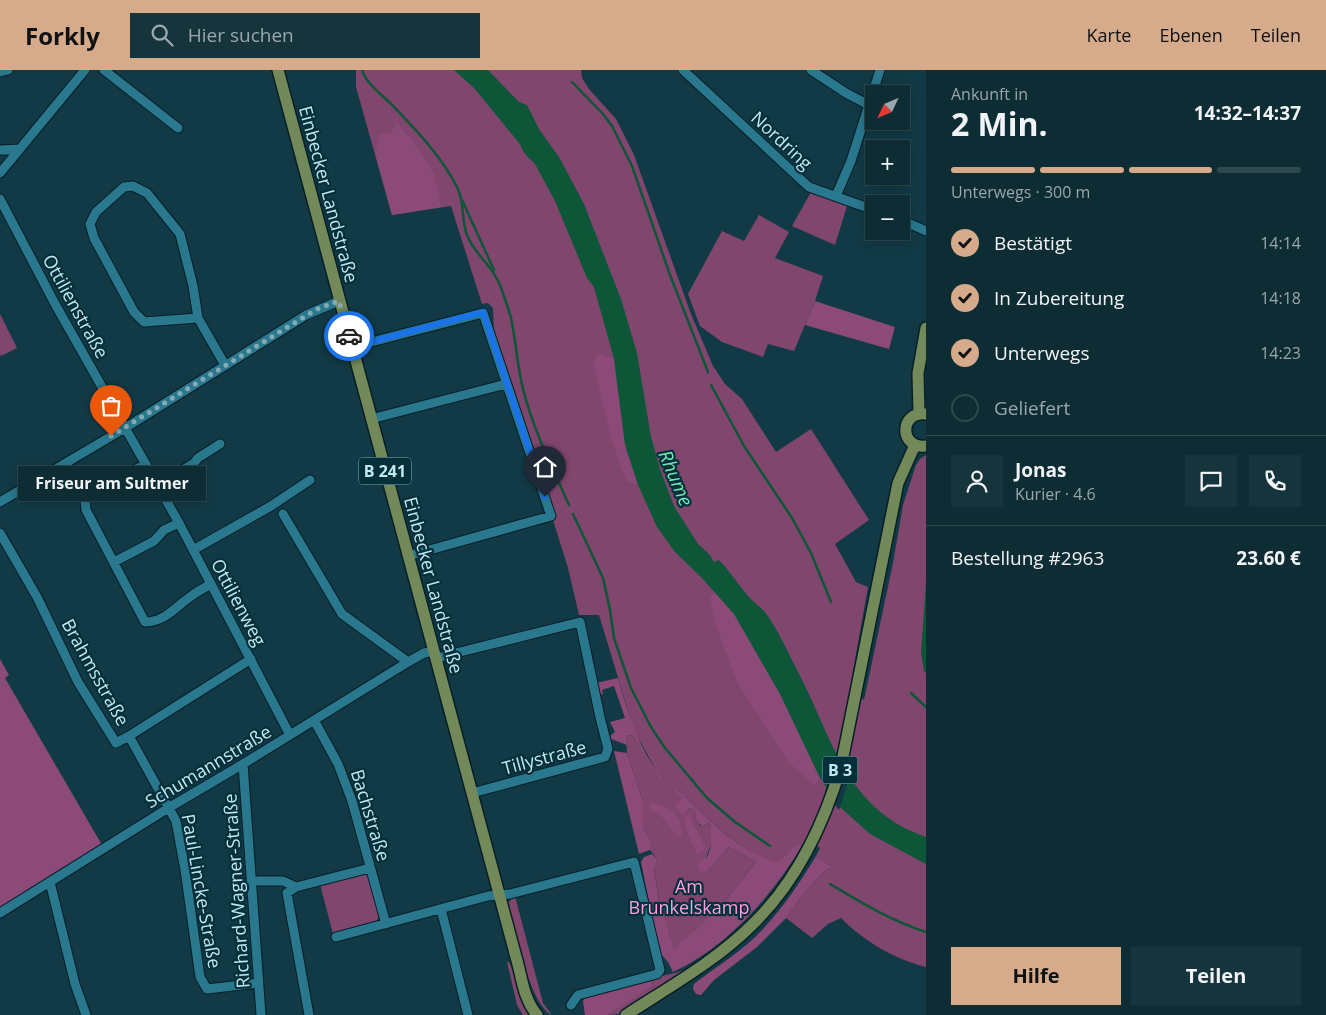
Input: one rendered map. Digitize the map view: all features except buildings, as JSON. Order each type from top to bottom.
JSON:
[{"type":"main road","name":"Einbecker Landstraße","points":[[278,70],[526,995],[537,1015]]},
{"type":"main road","name":"B 3","points":[[626,1015],[702,965],[753,925],[777,898],[812,842],[831,799],[841,766],[896,492],[903,470],[920,446],[907,438],[906,428],[910,419],[923,414],[918,373],[926,328]]},
{"type":"main road","name":"Einbecker Landstraße","points":[[518,964],[530,996],[545,1015]]},
{"type":"street","points":[[0,72],[8,70]]},
{"type":"street","points":[[0,173],[85,70]]},
{"type":"street","points":[[104,70],[178,128]]},
{"type":"street","name":"Nordring","points":[[683,70],[809,187],[865,207]]},
{"type":"street","points":[[811,70],[846,94],[865,103]]},
{"type":"street","points":[[875,85],[880,70]]},
{"type":"street","points":[[836,196],[865,117]]},
{"type":"street","points":[[0,150],[20,149]]},
{"type":"street","points":[[198,318],[144,322],[134,312],[94,238],[90,224],[96,212],[124,187],[133,186],[147,193],[180,234],[194,286],[198,318],[225,365]]},
{"type":"street","name":"Ottilienstraße","points":[[0,199],[55,304],[125,428]]},
{"type":"street","points":[[910,224],[926,231]]},
{"type":"street","points":[[0,502],[125,428],[306,315],[339,301]]},
{"type":"street","points":[[352,347],[483,312],[551,516],[408,556]]},
{"type":"street","points":[[371,419],[506,384]]},
{"type":"street","name":"Ottilienweg","points":[[125,428],[178,522],[290,735]]},
{"type":"street","points":[[158,485],[194,463],[198,458],[220,444]]},
{"type":"street","points":[[146,464],[94,491],[85,500],[86,510],[145,622],[153,622],[176,610],[189,597],[211,584]]},
{"type":"street","points":[[193,550],[271,506],[310,480]]},
{"type":"street","points":[[283,514],[342,614],[408,662]]},
{"type":"street","points":[[114,562],[154,541],[164,530],[178,522]]},
{"type":"street","name":"Brahmsstraße","points":[[0,533],[37,597],[78,682],[116,743],[128,736],[170,807]]},
{"type":"street","name":"Schumannstraße","points":[[0,912],[424,653],[435,654],[580,622]]},
{"type":"street","name":"Tillystraße","points":[[472,793],[604,757],[608,749],[580,622]]},
{"type":"street","points":[[128,736],[251,659]]},
{"type":"street","name":"Bachstraße","points":[[314,720],[338,764],[352,801],[386,924]]},
{"type":"street","name":"Richard-Wagner-Straße","points":[[243,764],[261,1015]]},
{"type":"street","name":"Paul-Lincke-Straße","points":[[170,807],[176,821],[200,977],[203,984],[207,988],[258,983]]},
{"type":"street","points":[[336,937],[488,896],[510,894],[634,862],[660,970],[656,974],[578,995],[571,1005]]},
{"type":"street","points":[[309,1015],[287,893],[296,887],[370,868]]},
{"type":"street","points":[[251,882],[283,881],[296,887]]},
{"type":"street","points":[[50,882],[75,984],[86,1015]]},
{"type":"street","points":[[441,909],[468,1015]]},
{"type":"green space","name":"Am Brunkelskamp","points":[[356,70],[581,70],[582,78],[589,89],[616,119],[634,155],[691,314],[713,366],[725,384],[742,399],[776,452],[811,429],[869,520],[835,544],[856,582],[868,587],[850,688],[864,700],[893,563],[903,505],[916,465],[926,455],[926,967],[914,964],[880,948],[859,934],[841,918],[828,924],[812,938],[786,918],[805,892],[826,870],[834,868],[816,856],[820,848],[806,839],[802,846],[797,843],[778,864],[763,858],[736,842],[677,789],[676,791],[682,798],[682,814],[689,808],[695,811],[696,820],[701,827],[709,823],[711,825],[709,830],[711,843],[706,859],[708,871],[729,847],[756,862],[721,906],[674,950],[663,911],[660,909],[654,868],[657,859],[650,850],[652,843],[643,827],[643,801],[627,753],[626,736],[633,735],[661,780],[663,778],[657,772],[634,730],[599,615],[579,615],[568,568],[553,520],[554,509],[545,488],[494,332],[493,308],[488,303],[482,304],[451,206],[392,215],[356,87]]},
{"type":"green space","points":[[811,192],[847,206],[835,245],[792,226]]},
{"type":"green space","points":[[759,215],[789,232],[775,258],[823,276],[815,301],[794,351],[768,344],[763,357],[722,342],[700,326],[688,294],[722,231],[744,241]]},
{"type":"green space","points":[[0,314],[17,348],[1,356],[0,354]]},
{"type":"green space","points":[[363,873],[370,877],[380,914],[376,922],[333,934],[320,884]]},
{"type":"green space","points":[[515,896],[543,1003],[552,1015],[544,1008],[536,996],[524,964],[508,903]]},
{"type":"green space","points":[[507,962],[509,962],[533,1015],[523,1015],[517,1005]]},
{"type":"green space","points":[[688,968],[689,970],[620,1014],[608,1015],[653,984],[651,979]]},
{"type":"shaded area","points":[[454,70],[488,70],[519,102],[527,105],[539,129],[559,157],[584,204],[621,299],[637,353],[651,437],[660,469],[674,506],[698,544],[710,555],[714,562],[719,560],[722,563],[745,593],[764,611],[773,623],[809,693],[831,744],[858,789],[876,808],[898,824],[926,837],[926,864],[870,834],[840,807],[820,778],[780,694],[734,614],[701,577],[675,552],[657,527],[638,485],[625,445],[614,359],[594,287],[587,278],[555,201],[535,164],[525,154],[519,143],[475,89]]},
{"type":"shaded area","points":[[397,124],[411,138],[434,173],[441,207],[392,215],[375,153],[380,134],[390,133]]},
{"type":"shaded area","points":[[815,301],[895,327],[889,349],[805,325]]},
{"type":"shaded area","points":[[599,354],[614,359],[625,445],[638,485],[626,481],[611,439],[593,361]]},
{"type":"shaded area","points":[[926,582],[926,673],[921,653]]},
{"type":"shaded area","points":[[715,592],[734,614],[780,694],[820,778],[815,786],[788,762],[737,682],[714,620],[710,597]]},
{"type":"shaded area","points":[[0,659],[9,675],[5,678],[102,845],[0,915]]},
{"type":"shaded area","points":[[618,678],[635,731],[648,757],[663,778],[661,781],[633,735],[626,736],[627,745],[611,739],[610,736],[615,732],[610,722],[625,718],[614,686],[602,690],[603,694],[599,695],[596,683]]},
{"type":"shaded area","points":[[614,751],[627,753],[643,801],[643,827],[652,843],[650,850],[639,854]]},
{"type":"shaded area","points":[[677,789],[723,832],[736,842],[763,857],[778,863],[797,843],[802,846],[776,884],[730,934],[712,949],[673,972],[668,962],[659,952],[641,862],[644,857],[652,854],[657,859],[654,869],[660,909],[663,911],[674,949],[721,906],[756,862],[729,847],[708,871],[699,871],[699,860],[706,859],[710,849],[711,838],[709,830],[711,825],[708,823],[702,827],[696,820],[695,811],[689,808],[682,815],[675,805],[682,798],[675,791]]},
{"type":"shaded area","points":[[650,802],[668,808],[676,815],[681,826],[682,834],[679,838],[665,819],[650,811]]},
{"type":"shaded area","points":[[690,813],[693,824],[705,846],[703,851],[697,855],[684,820]]},
{"type":"shaded area","points":[[816,856],[834,868],[826,870],[805,892],[786,918],[757,947],[714,980],[701,995],[696,994],[693,989],[694,984],[739,951],[764,928],[792,893]]},
{"type":"shaded area","points":[[651,979],[653,985],[608,1015],[585,1015],[583,1001],[585,997]]},
{"type":"pier","points":[[837,752],[851,773],[839,810],[825,792]]},
{"type":"waterway","points":[[362,70],[372,85],[428,145],[444,165],[457,187],[470,242],[497,278],[500,285],[511,318],[521,380],[527,404],[543,448],[569,505]]},
{"type":"waterway","points":[[572,82],[612,126],[632,166],[670,275],[708,372]]},
{"type":"waterway","points":[[462,200],[494,270]]},
{"type":"waterway","points":[[711,385],[744,446],[792,518],[811,553],[831,602]]},
{"type":"waterway","points":[[573,514],[603,578],[614,638],[631,688],[651,727],[665,748],[707,798],[735,822],[770,846]]},
{"type":"waterway","points":[[911,693],[926,707]]},
{"type":"waterway","points":[[830,884],[865,905],[913,928],[926,932]]},
{"type":"way so far","points":[[111,436],[317,309],[339,301],[349,336]]},
{"type":"place","name":"Friseur am Sultmer","points":[[111,436]]},
{"type":"route","points":[[349,336],[352,347],[483,312],[545,497]]},
{"type":"water label","name":"Rhume","points":[[676,478]]}]
